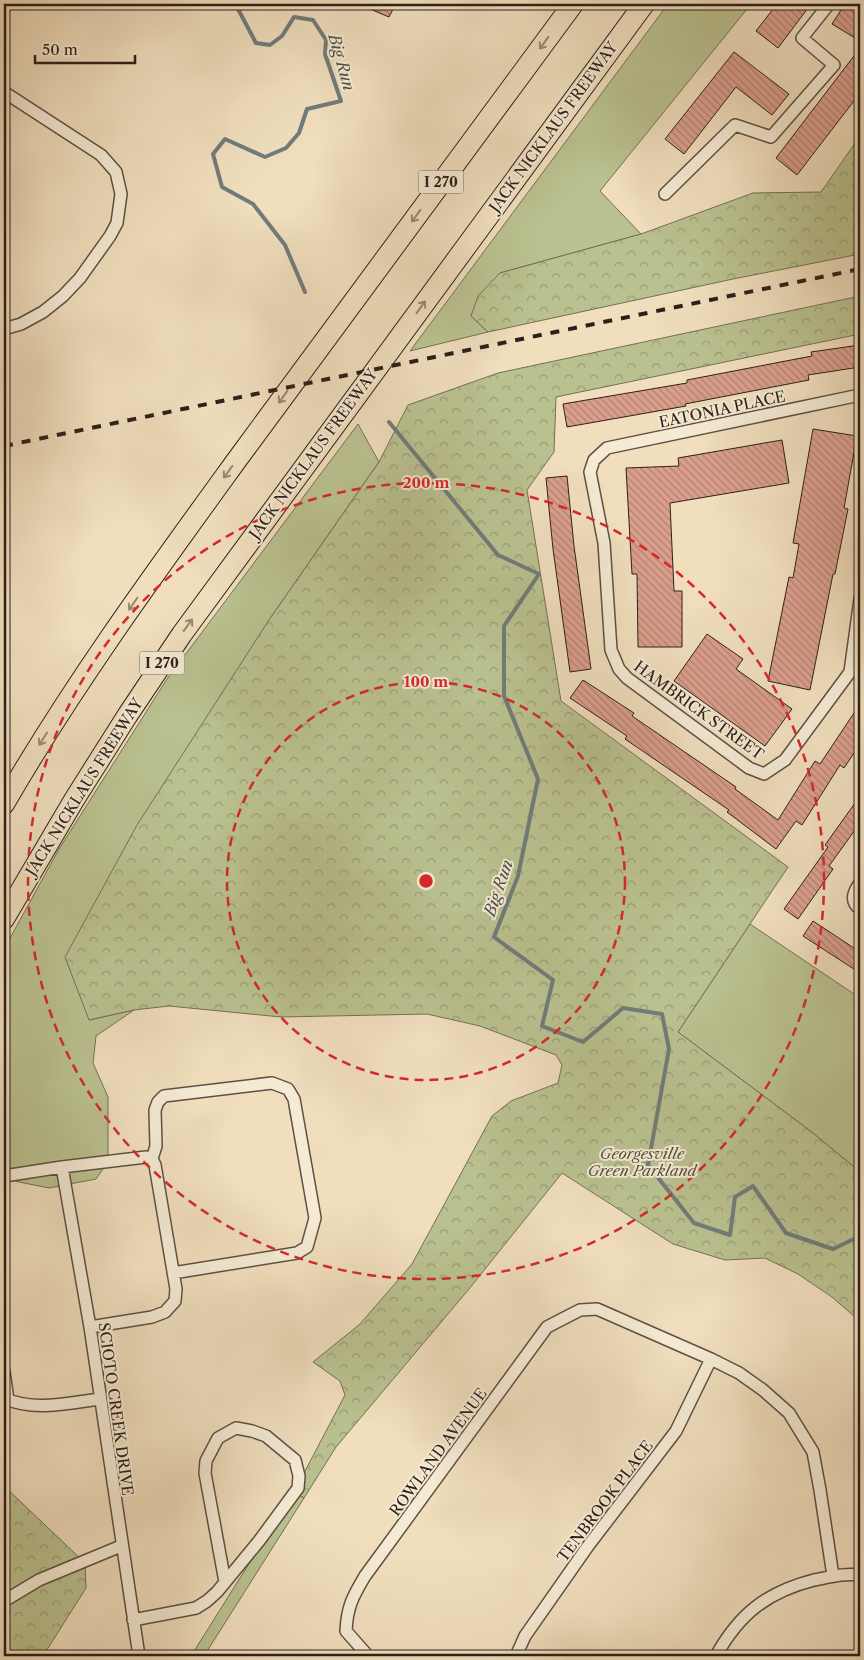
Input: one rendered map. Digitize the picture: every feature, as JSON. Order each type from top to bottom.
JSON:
[{"type":"highway","name":"I 270","points":[[4,804],[74,690],[143,590],[284,395],[573,4]]},
{"type":"highway","name":"JACK NICKLAUS FREEWAY","points":[[4,918],[74,800],[182,634],[644,4]]},
{"type":"street","points":[[665,194],[735,125],[771,138],[834,65],[802,38],[830,4]]},
{"type":"street","points":[[4,92],[93,149],[116,172],[121,194],[117,223],[80,278],[63,296],[43,312],[21,324],[4,329]]},
{"type":"street","name":"EATONIA PLACE","points":[[594,460],[607,448],[855,396],[860,398]]},
{"type":"street","name":"HAMBRICK STREET","points":[[594,460],[590,472],[604,543],[611,650],[619,669],[627,678],[749,768],[764,774],[785,760],[850,672],[860,599]]},
{"type":"street","points":[[860,883],[854,891],[853,899],[856,906],[860,908]]},
{"type":"street","points":[[90,1327],[152,1317],[165,1312],[175,1302],[176,1289],[173,1273],[155,1165],[152,1159],[156,1146],[155,1110],[158,1102],[164,1096],[272,1082],[288,1089],[294,1099],[315,1218],[307,1247],[297,1253],[173,1273]]},
{"type":"street","points":[[4,1176],[146,1157],[152,1159]]},
{"type":"street","name":"SCIOTO CREEK DRIVE","points":[[62,1167],[90,1327],[121,1546],[139,1656]]},
{"type":"street","name":"ROWLAND AVENUE","points":[[368,1656],[346,1631],[346,1614],[351,1601],[365,1576],[547,1327],[580,1310],[597,1309],[711,1359]]},
{"type":"street","points":[[711,1359],[738,1373],[776,1400],[789,1413],[813,1452],[833,1576]]},
{"type":"street","name":"TENBROOK PLACE","points":[[516,1656],[525,1636],[588,1546],[676,1431],[711,1359]]},
{"type":"street","points":[[4,1372],[6,1399],[18,1404],[37,1407],[100,1399]]},
{"type":"street","points":[[133,1620],[196,1608],[217,1592],[226,1582],[259,1541],[298,1488],[299,1476],[295,1460],[266,1436],[236,1428],[218,1438],[206,1461],[205,1473],[226,1582]]},
{"type":"street","points":[[4,1601],[39,1580],[121,1546]]},
{"type":"street","points":[[716,1656],[731,1632],[745,1615],[764,1600],[806,1582],[839,1574],[860,1575]]},
{"type":"green space","points":[[668,4],[751,4],[600,191],[641,234],[500,273],[471,316],[488,332],[410,351]]},
{"type":"green space","points":[[860,136],[860,254],[733,279],[488,332],[471,316],[478,296],[500,273],[641,234],[753,193],[821,192]]},
{"type":"green space","name":"Georgesville Green Parkland","points":[[860,296],[860,334],[556,397],[554,452],[527,490],[561,701],[788,867],[678,1032],[813,1133],[860,1172],[860,1326],[855,1317],[832,1297],[798,1274],[765,1258],[725,1260],[673,1244],[562,1173],[469,1289],[336,1447],[304,1498],[294,1492],[345,1395],[340,1381],[313,1362],[360,1324],[412,1264],[492,1116],[511,1101],[558,1083],[562,1065],[556,1055],[480,1026],[427,1014],[281,1017],[169,1006],[134,1010],[89,1020],[65,957],[137,825],[269,620],[379,462],[408,405],[498,373]]},
{"type":"green space","points":[[358,424],[379,462],[269,620],[89,1020],[134,1010],[96,1036],[93,1063],[108,1097],[108,1162],[96,1179],[49,1188],[4,1179],[4,949],[59,849],[167,679]]},
{"type":"green space","points":[[750,924],[860,998],[860,1172],[813,1133],[678,1032]]},
{"type":"green space","points":[[4,1486],[85,1563],[86,1588],[43,1656],[4,1656]]},
{"type":"green space","points":[[294,1492],[304,1498],[204,1656],[191,1656]]},
{"type":"building","points":[[358,4],[386,4],[394,7],[389,17]]},
{"type":"building","points":[[777,4],[811,4],[778,48],[756,31]]},
{"type":"building","points":[[845,4],[851,4],[860,10],[860,41],[832,24]]},
{"type":"building","points":[[860,48],[860,93],[797,175],[776,158]]},
{"type":"building","points":[[734,52],[789,94],[772,115],[736,87],[684,154],[665,139]]},
{"type":"building","points":[[860,345],[860,367],[808,375],[809,380],[685,404],[686,406],[567,427],[563,404],[687,383],[687,380],[812,356],[811,352]]},
{"type":"building","points":[[813,429],[857,436],[844,508],[848,509],[810,690],[768,681],[789,577],[793,578],[799,544],[793,543]]},
{"type":"building","points":[[782,440],[789,483],[670,503],[674,591],[682,591],[682,647],[638,647],[637,574],[632,574],[626,468],[679,466],[678,458]]},
{"type":"building","points":[[567,476],[574,546],[591,669],[570,672],[553,549],[546,478]]},
{"type":"building","points":[[707,634],[743,659],[736,669],[792,709],[765,746],[674,681]]},
{"type":"building","points":[[583,680],[634,713],[632,716],[736,787],[735,789],[778,820],[815,761],[820,764],[860,704],[860,744],[844,768],[840,765],[802,825],[796,821],[776,849],[727,812],[729,810],[625,739],[627,736],[570,698]]},
{"type":"building","points":[[860,796],[860,823],[829,866],[833,869],[798,919],[784,909],[828,847],[825,845]]},
{"type":"building","points":[[813,921],[860,952],[860,973],[803,936]]},
{"type":"waterway","name":"Big Run","points":[[233,4],[238,9],[256,43],[270,45],[282,36],[294,17],[313,20],[326,40],[325,54],[341,101],[307,109],[299,133],[286,148],[265,157],[225,139],[213,154],[222,187],[253,204],[285,245],[305,292]]},
{"type":"waterway","name":"Big Run","points":[[389,422],[498,555],[539,574],[504,626],[504,696],[538,779],[518,876],[494,937],[553,980],[542,1026],[583,1042],[623,1008],[662,1014],[669,1049],[648,1165],[694,1223],[730,1235],[735,1197],[753,1186],[786,1233],[833,1249],[860,1236]]},
{"type":"railway","points":[[4,446],[860,269]]}]
